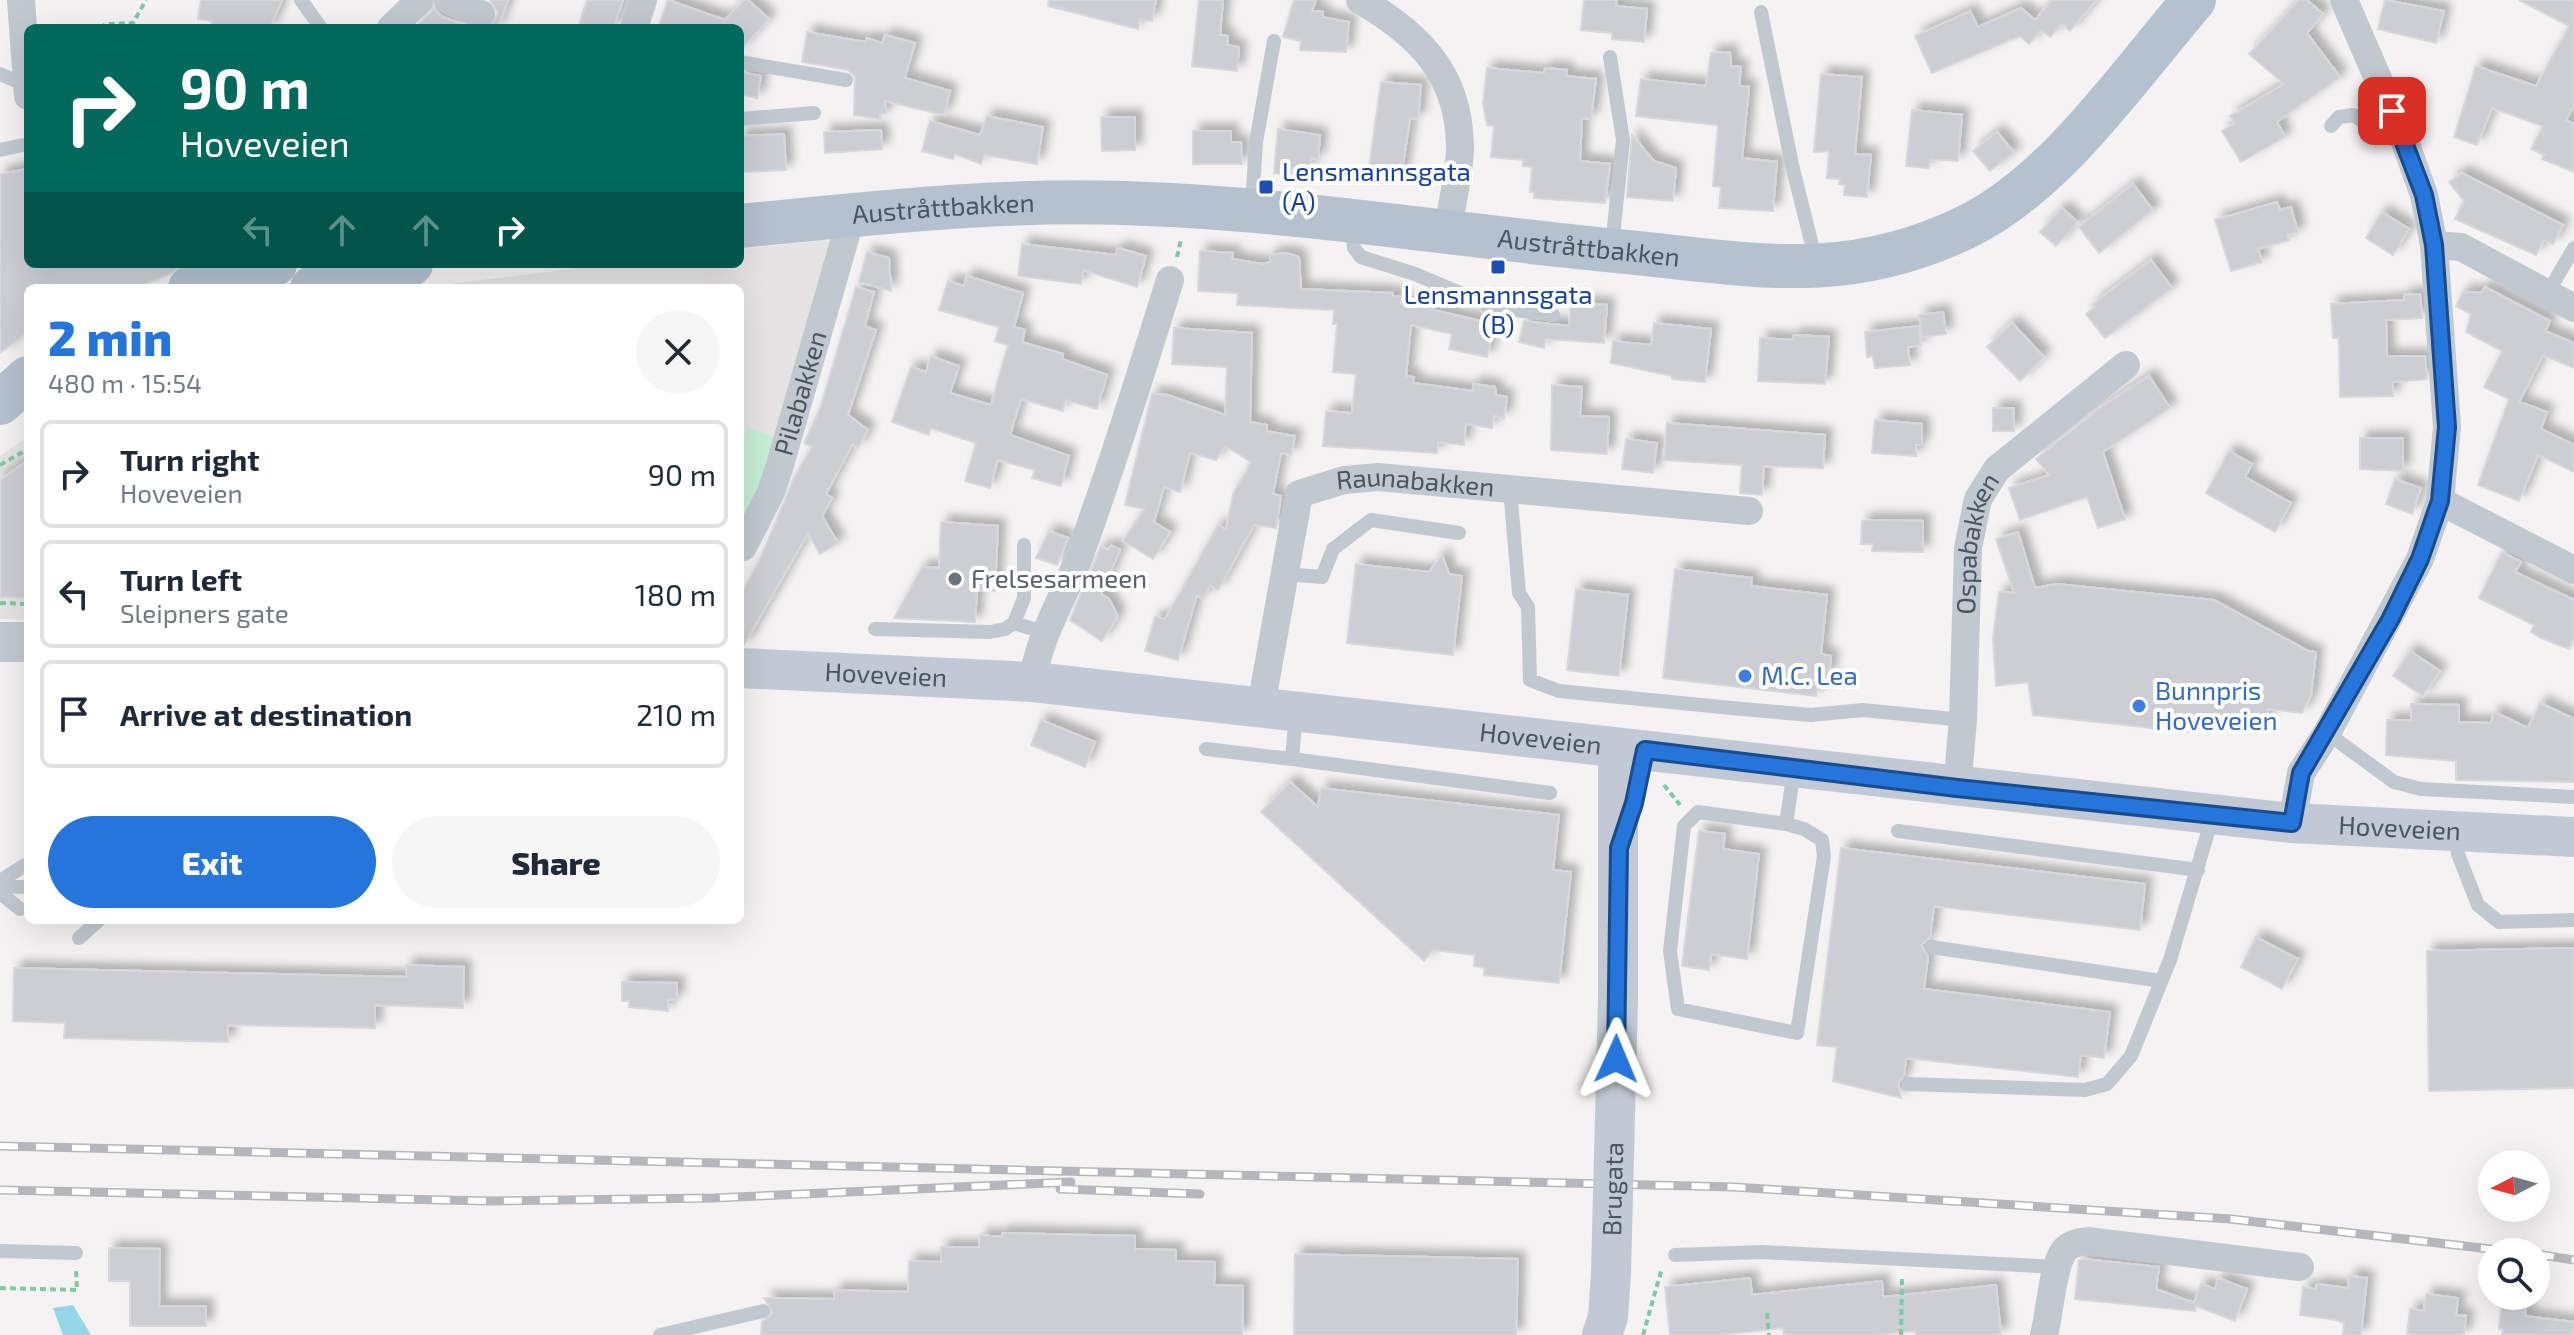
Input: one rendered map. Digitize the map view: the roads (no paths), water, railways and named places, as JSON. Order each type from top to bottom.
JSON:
[{"type":"main road","name":"Austråttbakken","points":[[744,226],[1056,202],[1252,211],[1736,265],[1818,268],[1877,259],[1969,225],[2020,191],[2073,141],[2194,0]]},
{"type":"main road","points":[[328,284],[394,268]]},
{"type":"main road","points":[[212,284],[271,273]]},
{"type":"main road","points":[[0,403],[24,382]]},
{"type":"main road","points":[[0,431],[24,412]]},
{"type":"main road","points":[[0,642],[24,642]]},
{"type":"main road","name":"Hoveveien","points":[[744,668],[1033,682],[1279,707],[1957,788],[2292,823],[2456,834],[2574,837]]},
{"type":"main road","name":"Brugata","points":[[1602,1335],[1608,1317],[1611,1273],[1618,998],[1619,848],[1616,801],[1632,750]]},
{"type":"street","points":[[21,0],[24,45]]},
{"type":"street","points":[[395,24],[420,0]]},
{"type":"street","points":[[448,0],[481,14]]},
{"type":"street","points":[[635,24],[643,0]]},
{"type":"street","points":[[1360,0],[1418,41],[1443,72],[1456,111],[1460,148],[1448,232]]},
{"type":"street","points":[[2292,823],[2301,773],[2327,733],[2420,559],[2440,501],[2447,427],[2434,245],[2424,195],[2404,139],[2344,0]]},
{"type":"street","name":"Pilabakken","points":[[744,543],[780,465],[846,235]]},
{"type":"street","points":[[2434,245],[2461,247],[2574,308]]},
{"type":"street","points":[[1033,682],[1034,666],[1071,580],[1112,464],[1170,280]]},
{"type":"street","name":"Ospabakken","points":[[1957,788],[1963,720],[1968,548],[1978,499],[1997,469],[2126,365]]},
{"type":"street","name":"Raunabakken","points":[[1279,707],[1285,574],[1299,494],[1344,480],[1378,477],[1749,511]]},
{"type":"street","points":[[2440,501],[2574,570]]},
{"type":"street","points":[[2044,1335],[2058,1267],[2065,1250],[2075,1243],[2088,1241],[2300,1267]]},
{"type":"lane","points":[[301,0],[318,24]]},
{"type":"lane","points":[[1761,12],[1818,268]]},
{"type":"lane","points":[[1252,211],[1256,142],[1274,41]]},
{"type":"lane","points":[[1610,57],[1623,140],[1612,250]]},
{"type":"lane","points":[[744,63],[846,80]]},
{"type":"lane","points":[[0,74],[24,88]]},
{"type":"lane","points":[[744,119],[814,113]]},
{"type":"lane","points":[[2331,126],[2339,117],[2353,115],[2386,138],[2395,141],[2404,139]]},
{"type":"lane","points":[[0,150],[24,145]]},
{"type":"lane","points":[[1352,222],[1354,248],[1361,257],[1415,274],[1493,307],[1553,315]]},
{"type":"lane","points":[[2547,294],[2574,248]]},
{"type":"lane","points":[[1510,489],[1519,593],[1528,607],[1530,680],[1559,691],[1742,709],[1811,715],[1863,710],[1963,720]]},
{"type":"lane","points":[[1285,574],[1322,577],[1333,549],[1371,520],[1459,533]]},
{"type":"lane","points":[[1014,623],[1024,598],[1024,545]]},
{"type":"lane","points":[[875,629],[990,632],[1014,623],[1046,633]]},
{"type":"lane","points":[[1279,707],[1292,759]]},
{"type":"lane","points":[[2327,733],[2394,782],[2421,789],[2574,797]]},
{"type":"lane","points":[[1206,749],[1550,793]]},
{"type":"lane","points":[[1786,824],[1794,767]]},
{"type":"lane","points":[[1698,812],[1786,824],[1804,829],[1822,840],[1824,856],[1797,1033],[1678,1009],[1670,951],[1684,826],[1698,812]]},
{"type":"lane","points":[[1908,1084],[2085,1090],[2107,1084],[2131,1056],[2161,981],[2214,815]]},
{"type":"lane","points":[[1898,831],[2198,870]]},
{"type":"lane","points":[[2456,834],[2458,854],[2478,905],[2499,922],[2574,920]]},
{"type":"lane","points":[[0,883],[24,866]]},
{"type":"lane","points":[[0,883],[24,886]]},
{"type":"lane","points":[[0,893],[20,909]]},
{"type":"lane","points":[[79,938],[95,924]]},
{"type":"lane","points":[[1931,947],[2161,981]]},
{"type":"lane","points":[[0,1251],[76,1253]]},
{"type":"lane","points":[[1675,1255],[1736,1252],[2058,1267]]},
{"type":"lane","points":[[660,1335],[763,1311]]},
{"type":"water","points":[[73,1305],[91,1335],[63,1335],[53,1308]]},
{"type":"railway","points":[[0,1146],[1734,1187],[2231,1219],[2478,1248]]},
{"type":"railway","points":[[0,1190],[488,1201],[714,1198],[1071,1182]]},
{"type":"railway","points":[[1060,1189],[1200,1194]]},
{"type":"railway","points":[[2550,1256],[2574,1260]]},
{"type":"place","name":"Lensmannsgata (A)","points":[[1266,187]]},
{"type":"place","name":"Lensmannsgata (B)","points":[[1498,267]]},
{"type":"place","name":"Frelsesarmeen","points":[[955,579]]},
{"type":"place","name":"M.C. Lea","points":[[1745,676]]},
{"type":"place","name":"Bunnpris Hoveveien","points":[[2139,706]]}]
